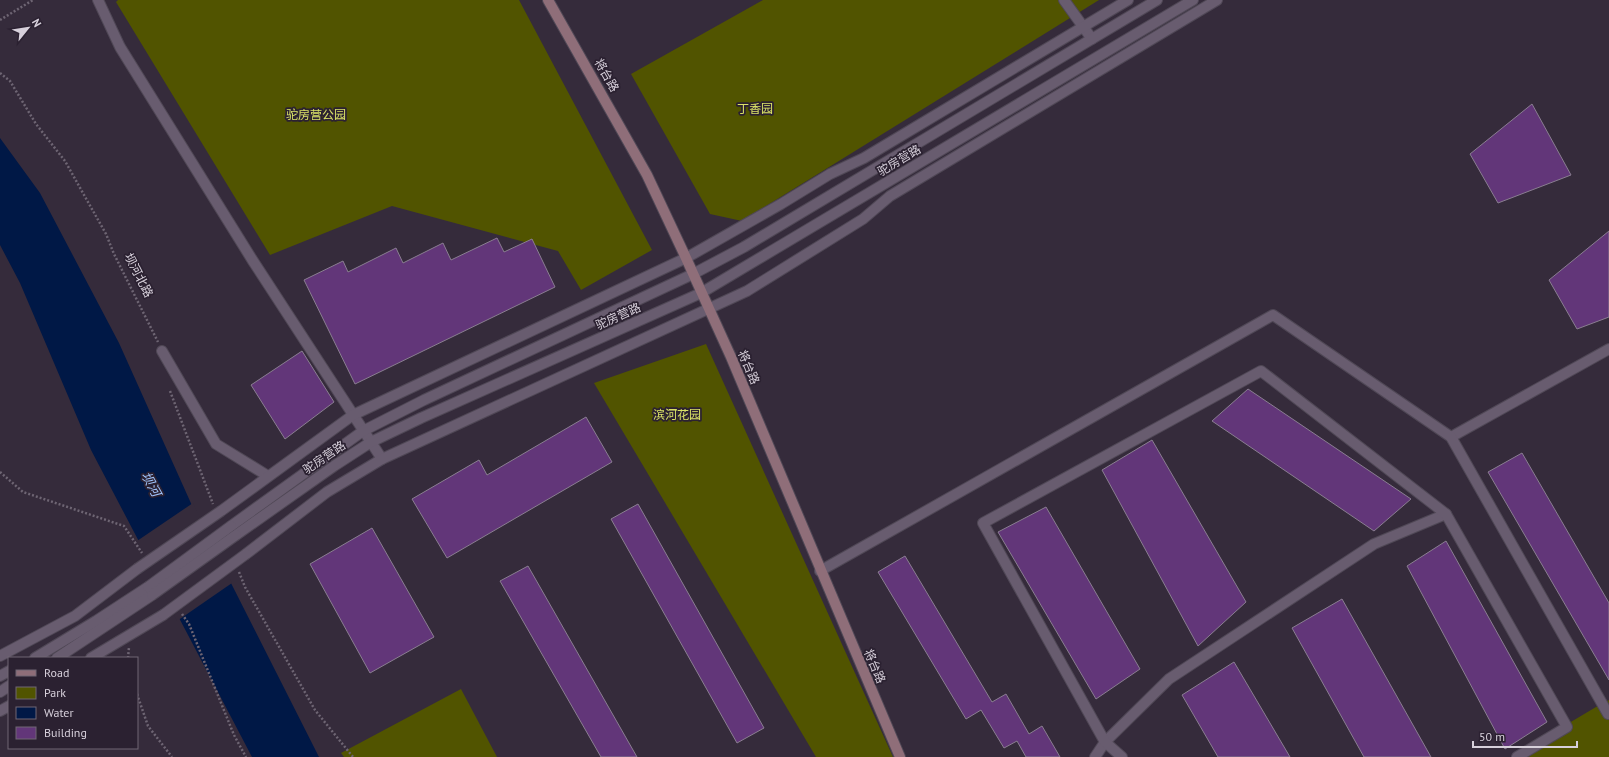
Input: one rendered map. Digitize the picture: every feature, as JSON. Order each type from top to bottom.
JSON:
[{"type":"main road","name":"将台路","points":[[548,0],[647,175],[686,258],[731,357],[820,571],[900,757]]},
{"type":"street","points":[[98,0],[120,47],[253,261],[382,459]]},
{"type":"street","points":[[1064,0],[1092,39]]},
{"type":"street","points":[[0,656],[75,616],[137,569],[221,511],[353,415],[686,258],[781,204],[830,174],[864,158],[1128,0]]},
{"type":"street","name":"驼房营路","points":[[58,657],[234,531],[363,431],[424,400],[693,274],[744,247],[1157,0]]},
{"type":"street","name":"驼房营路","points":[[234,531],[371,442],[421,418],[701,293],[1193,0]]},
{"type":"street","points":[[93,657],[163,615],[328,492],[382,459],[747,291],[815,251],[863,219],[890,196],[1217,0]]},
{"type":"street","points":[[820,571],[1274,315],[1451,437],[1608,714]]},
{"type":"street","points":[[1451,437],[1609,349]]},
{"type":"street","points":[[162,351],[216,444],[268,476]]},
{"type":"street","points":[[1122,757],[1105,742],[983,524],[1261,371],[1446,514],[1567,727],[1517,757]]},
{"type":"street","points":[[1095,757],[1105,742],[1169,679],[1374,544],[1446,514]]},
{"type":"street","name":"驼房营路","points":[[37,657],[96,621],[150,591]]},
{"type":"path","points":[[0,20],[33,0]]},
{"type":"path","name":"坝河北路","points":[[0,73],[10,81],[36,124],[65,161],[106,234],[114,254],[162,351]]},
{"type":"path","points":[[138,697],[148,726],[172,757]]},
{"type":"green space","name":"驼房营公园","points":[[118,0],[519,0],[652,250],[581,290],[558,251],[392,206],[270,255],[116,2]]},
{"type":"green space","name":"丁香园","points":[[763,0],[1099,0],[742,221],[710,214],[631,74]]},
{"type":"green space","name":"滨河花园","points":[[706,344],[893,757],[816,757],[594,383]]},
{"type":"green space","points":[[461,689],[497,757],[344,757],[341,753]]},
{"type":"green space","points":[[1609,700],[1609,757],[1512,757],[1596,707]]},
{"type":"water","name":"坝河","points":[[0,138],[40,193],[119,343],[194,510],[319,757],[252,757],[91,450],[20,283],[0,245]]},
{"type":"pier","points":[[193,503],[232,583],[177,621],[137,541]]},
{"type":"building","points":[[1532,104],[1571,175],[1498,203],[1470,154]]},
{"type":"building","points":[[1609,231],[1609,317],[1577,329],[1549,280]]},
{"type":"building","points":[[497,238],[504,252],[532,239],[555,287],[355,384],[304,280],[343,261],[348,272],[396,248],[403,263],[443,243],[451,260]]},
{"type":"building","points":[[302,351],[334,402],[285,439],[251,385]]},
{"type":"building","points":[[1248,389],[1411,499],[1374,531],[1212,421]]},
{"type":"building","points":[[586,417],[612,462],[447,558],[412,499],[479,460],[487,475]]},
{"type":"building","points":[[1152,440],[1246,602],[1198,646],[1102,470]]},
{"type":"building","points":[[1522,453],[1609,603],[1609,680],[1488,472]]},
{"type":"building","points":[[638,504],[764,728],[737,743],[611,519]]},
{"type":"building","points":[[1046,507],[1140,669],[1096,699],[998,532]]},
{"type":"building","points":[[372,528],[434,637],[370,673],[310,564]]},
{"type":"building","points":[[1446,541],[1547,722],[1505,749],[1407,566]]},
{"type":"building","points":[[905,556],[992,702],[1006,694],[1029,734],[1042,726],[1060,757],[1026,757],[1017,741],[1004,748],[981,710],[966,719],[878,572]]},
{"type":"building","points":[[528,566],[637,757],[601,757],[500,581]]},
{"type":"building","points":[[1342,599],[1431,757],[1364,757],[1292,628]]},
{"type":"building","points":[[1234,662],[1290,757],[1218,757],[1182,695]]}]
